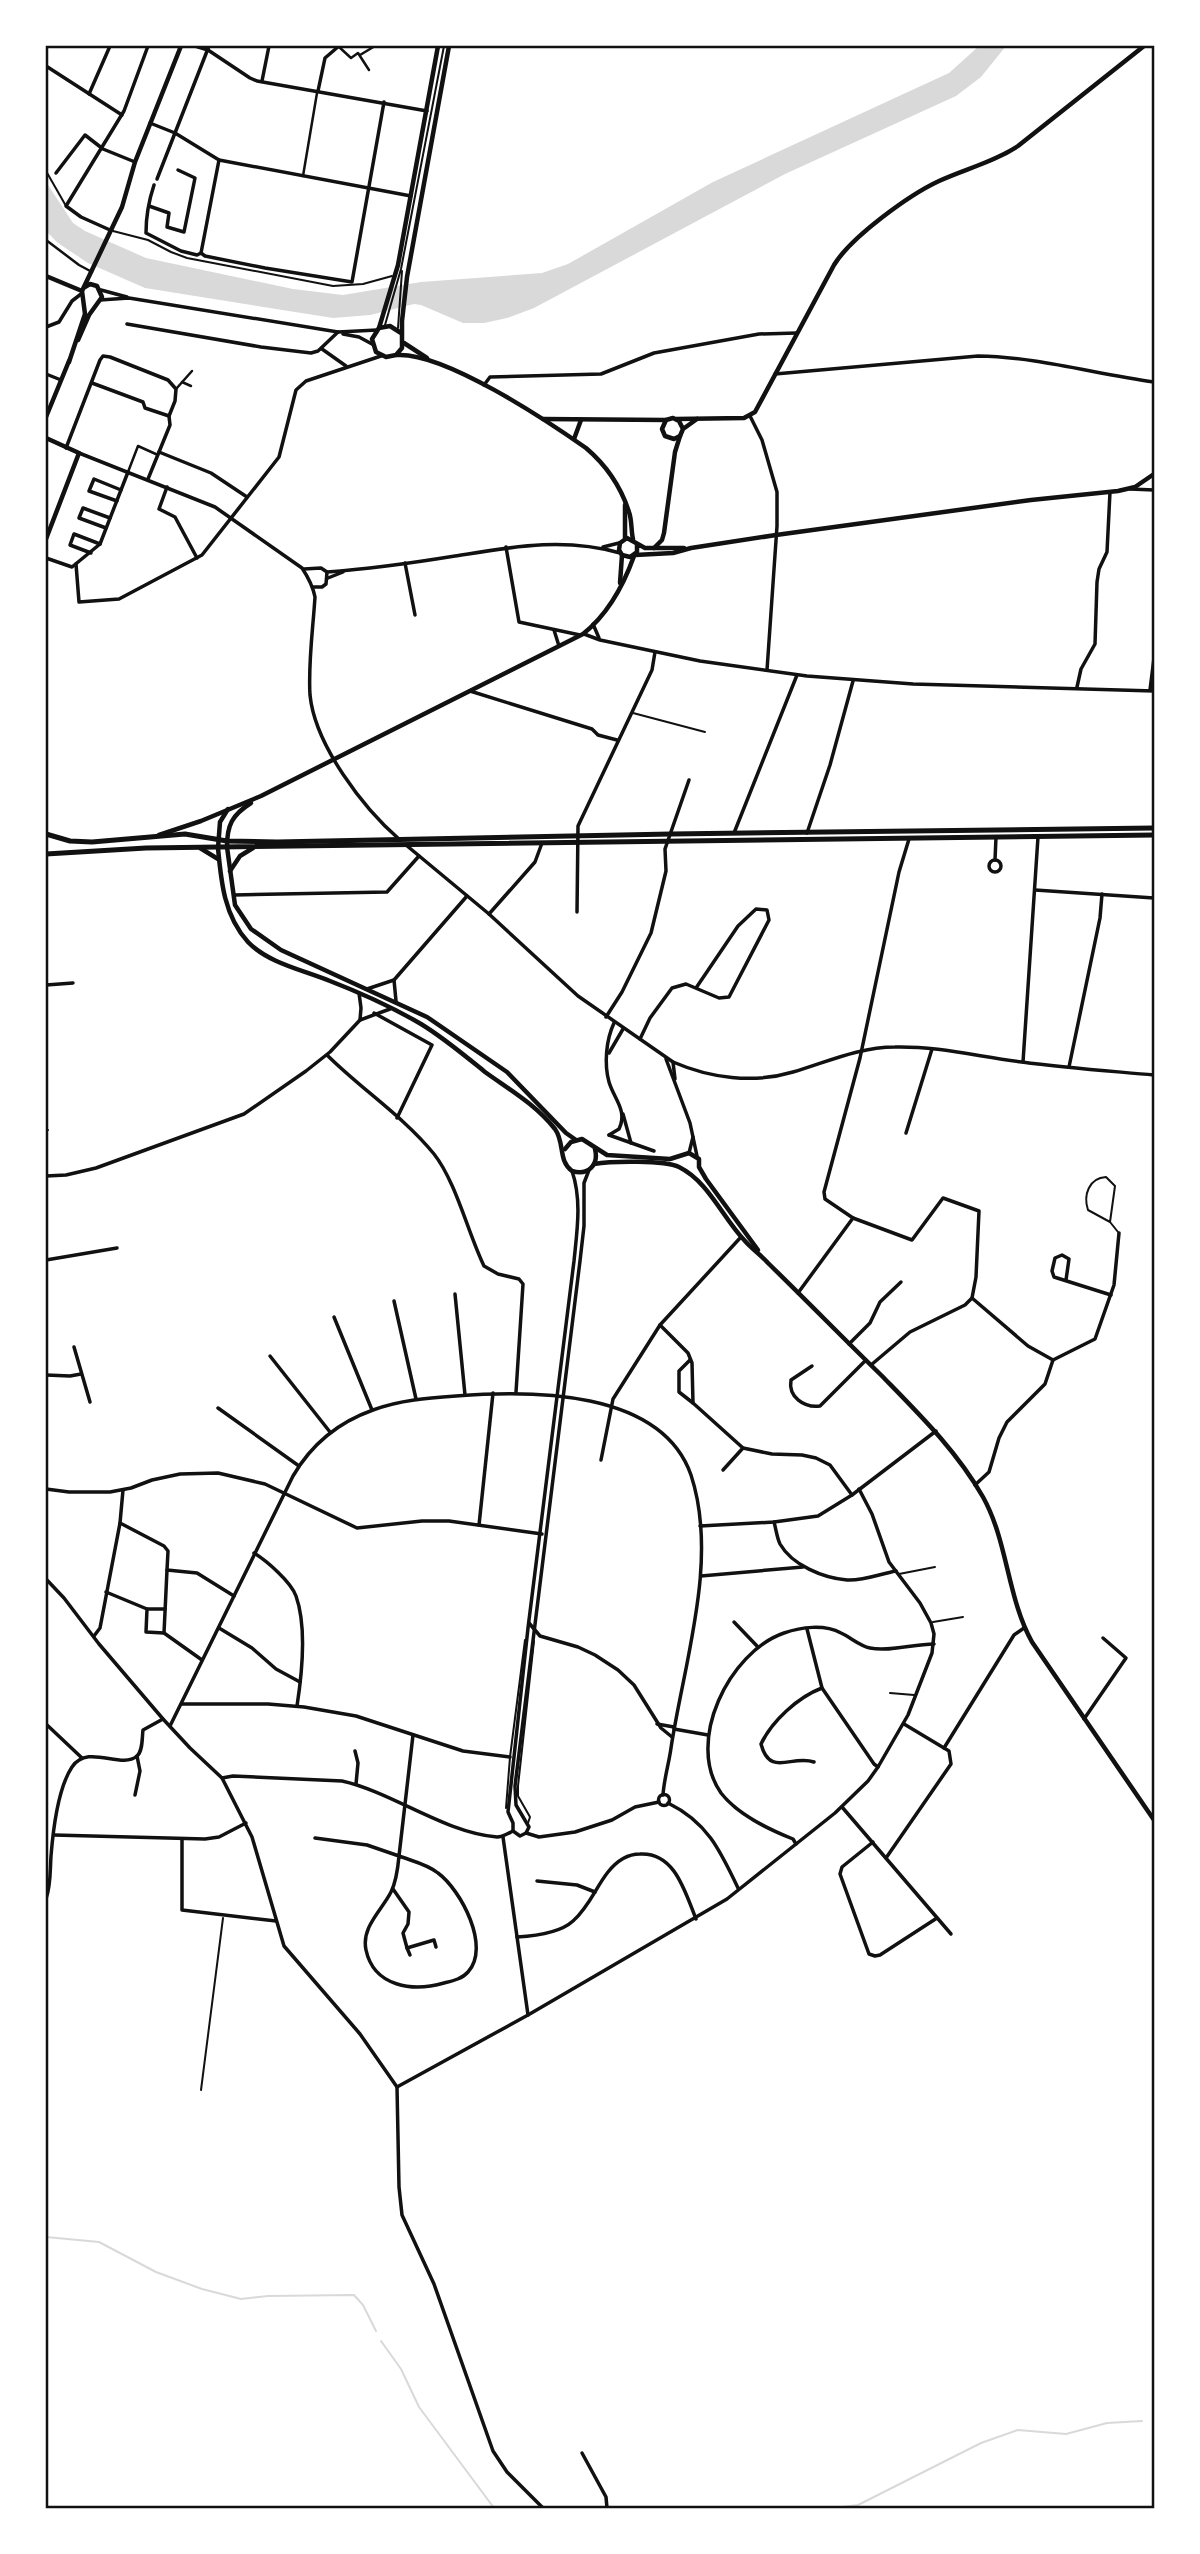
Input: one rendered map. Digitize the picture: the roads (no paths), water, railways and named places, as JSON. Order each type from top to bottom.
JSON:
[{"type":"main road","points":[[46,834],[59,839],[81,841],[185,834],[253,847],[542,843],[671,834],[1154,828]]},
{"type":"main road","points":[[46,854],[105,849],[218,848],[227,844],[398,839],[667,841],[1154,835]]},
{"type":"street","points":[[89,94],[110,46]]},
{"type":"street","points":[[110,230],[66,206],[122,115],[148,46]]},
{"type":"street","points":[[69,362],[85,314],[82,291],[122,207],[135,162],[181,46]]},
{"type":"street","points":[[195,46],[209,48],[250,78],[262,82],[427,111]]},
{"type":"street","points":[[262,82],[269,46]]},
{"type":"street","points":[[303,176],[324,58],[339,46],[351,58],[375,46]]},
{"type":"street","points":[[364,360],[382,325],[395,278],[438,46]]},
{"type":"street","points":[[447,46],[405,277],[400,318],[400,331],[404,342],[437,363],[484,385],[542,419],[599,459],[613,478],[629,512],[633,539],[637,544],[654,549],[691,548]]},
{"type":"street","points":[[542,419],[666,420],[750,416],[755,412],[848,246],[891,212],[936,183],[1018,146],[1144,46]]},
{"type":"street","points":[[156,179],[209,48]]},
{"type":"street","points":[[360,55],[369,70]]},
{"type":"street","points":[[46,66],[122,115]]},
{"type":"street","points":[[154,185],[146,233],[181,251],[352,282],[384,102]]},
{"type":"street","points":[[150,123],[175,133],[219,160],[411,196]]},
{"type":"street","points":[[56,173],[85,135],[103,149],[135,162]]},
{"type":"street","points":[[201,253],[219,160]]},
{"type":"street","points":[[149,206],[169,213],[167,227],[184,232],[195,178],[178,170]]},
{"type":"street","points":[[46,240],[79,265],[93,269]]},
{"type":"street","points":[[93,269],[100,300]]},
{"type":"street","points":[[46,276],[82,291]]},
{"type":"street","points":[[46,327],[59,323],[75,297],[90,284],[129,298],[359,337],[381,356]]},
{"type":"street","points":[[46,417],[95,304],[100,300],[129,298]]},
{"type":"street","points":[[83,301],[95,304]]},
{"type":"street","points":[[127,324],[311,353],[321,348],[338,332],[382,325],[400,331]]},
{"type":"street","points":[[484,385],[490,377],[601,374],[654,353],[759,334],[797,333]]},
{"type":"street","points":[[396,355],[404,342]]},
{"type":"street","points":[[321,348],[346,366]]},
{"type":"street","points":[[76,564],[79,602],[119,599],[197,558],[278,457],[296,390],[306,381],[381,356],[408,354],[437,363]]},
{"type":"street","points":[[66,447],[103,356],[168,380],[176,389]]},
{"type":"street","points":[[775,374],[1000,356],[1154,382]]},
{"type":"street","points":[[148,479],[170,425],[169,416],[176,389],[192,371]]},
{"type":"street","points":[[46,374],[61,380]]},
{"type":"street","points":[[91,383],[143,402],[145,408],[169,416]]},
{"type":"street","points":[[182,383],[191,386]]},
{"type":"street","points":[[750,416],[762,440],[774,478],[777,502],[767,670]]},
{"type":"street","points":[[646,419],[662,429],[675,452]]},
{"type":"street","points":[[676,419],[683,429]]},
{"type":"street","points":[[654,549],[664,533],[675,452],[680,436],[683,429],[698,419]]},
{"type":"street","points":[[574,439],[581,420]]},
{"type":"street","points":[[662,429],[666,420]]},
{"type":"street","points":[[667,438],[680,436]]},
{"type":"street","points":[[46,438],[215,507],[302,568],[308,583],[316,588]]},
{"type":"street","points":[[46,558],[68,567],[76,564],[100,544],[138,446],[211,473],[247,497]]},
{"type":"street","points":[[46,539],[79,453]]},
{"type":"street","points":[[1128,489],[1151,480],[1154,474]]},
{"type":"street","points":[[117,501],[89,491],[94,479],[121,490]]},
{"type":"street","points":[[167,487],[159,509],[175,517],[197,558]]},
{"type":"street","points":[[302,568],[321,568],[327,572],[346,571],[536,543],[601,547],[627,558],[1031,500],[1128,489],[1154,490]]},
{"type":"street","points":[[1077,687],[1081,669],[1095,644],[1097,582],[1099,569],[1107,552],[1110,492]]},
{"type":"street","points":[[620,583],[625,504]]},
{"type":"street","points":[[106,528],[79,518],[83,508],[110,518]]},
{"type":"street","points":[[91,553],[70,545],[74,534],[100,544]]},
{"type":"street","points":[[601,547],[633,539]]},
{"type":"street","points":[[151,837],[201,821],[261,796],[581,634],[614,598],[637,544]]},
{"type":"street","points":[[506,547],[519,622],[700,662],[853,681],[1152,691],[1154,659]]},
{"type":"street","points":[[405,564],[415,615]]},
{"type":"street","points":[[307,576],[311,570]]},
{"type":"street","points":[[328,578],[346,571]]},
{"type":"street","points":[[316,588],[326,584],[327,572]]},
{"type":"street","points":[[316,588],[310,693],[318,727],[366,806],[398,839],[489,914],[574,993],[673,1062],[686,1068],[727,1077],[765,1077],[792,1073],[861,1051],[895,1047],[1154,1075]]},
{"type":"street","points":[[593,624],[600,640]]},
{"type":"street","points":[[554,630],[559,646]]},
{"type":"street","points":[[577,912],[578,826],[652,670],[655,652]]},
{"type":"street","points":[[733,835],[797,675]]},
{"type":"street","points":[[805,840],[835,751],[853,681]]},
{"type":"street","points":[[470,691],[592,729],[598,734],[617,740]]},
{"type":"street","points":[[606,1017],[652,933],[666,871],[665,849],[689,780]]},
{"type":"street","points":[[261,796],[234,815],[228,827],[227,844],[232,895],[239,913],[262,939],[427,1017],[497,1064],[576,1140],[587,1141],[607,1155],[670,1159],[689,1153],[697,1156]]},
{"type":"street","points":[[228,809],[220,822],[217,839],[219,860],[228,909],[234,923],[251,944],[276,960],[392,1008],[445,1039],[526,1099],[556,1130],[564,1151],[563,1160],[572,1171],[577,1187],[577,1225],[514,1795],[518,1812],[527,1822],[526,1833]]},
{"type":"street","points":[[1023,1062],[1038,829]]},
{"type":"street","points":[[995,860],[996,837]]},
{"type":"street","points":[[871,1365],[910,1332],[965,1305],[972,1298],[976,1277],[979,1211],[943,1198],[912,1240],[853,1218],[825,1199],[824,1192],[861,1051],[899,872],[909,839]]},
{"type":"street","points":[[489,914],[536,862],[542,843]]},
{"type":"street","points":[[229,872],[240,856],[253,847]]},
{"type":"street","points":[[200,848],[219,860]]},
{"type":"street","points":[[232,895],[387,892],[419,856]]},
{"type":"street","points":[[1035,890],[1154,898]]},
{"type":"street","points":[[1069,1067],[1100,918],[1102,894]]},
{"type":"street","points":[[367,989],[394,981],[467,896]]},
{"type":"street","points":[[640,1039],[650,1018],[672,988],[686,984],[719,998],[729,997],[769,920],[767,910],[755,909],[738,926],[696,988]]},
{"type":"street","points":[[394,981],[396,1001]]},
{"type":"street","points":[[46,985],[73,983]]},
{"type":"street","points":[[359,993],[359,1020]]},
{"type":"street","points":[[46,1176],[96,1168],[244,1114],[327,1055],[359,1020],[392,1008]]},
{"type":"street","points":[[374,1013],[432,1045],[397,1118]]},
{"type":"street","points":[[614,1023],[608,1037],[609,1082],[623,1113],[631,1143]]},
{"type":"street","points":[[608,1055],[623,1029]]},
{"type":"street","points":[[906,1133],[932,1049]]},
{"type":"street","points":[[327,1055],[434,1154],[446,1172],[484,1266],[498,1274],[519,1279],[523,1284],[516,1392]]},
{"type":"street","points":[[666,1057],[694,1135],[699,1167],[743,1235]]},
{"type":"street","points":[[669,1068],[673,1062]]},
{"type":"street","points":[[673,1062],[674,1081]]},
{"type":"street","points":[[675,1074],[686,1068]]},
{"type":"street","points":[[623,1113],[619,1129],[609,1135],[654,1151]]},
{"type":"street","points":[[689,1153],[694,1135]]},
{"type":"street","points":[[564,1151],[576,1140]]},
{"type":"street","points":[[513,1831],[508,1812],[528,1626],[584,1226],[584,1183],[594,1164],[595,1149]]},
{"type":"street","points":[[680,1168],[683,1156]]},
{"type":"street","points":[[594,1164],[633,1163],[680,1168],[690,1173],[765,1259],[936,1431],[975,1485],[992,1516],[1024,1628],[1154,1820]]},
{"type":"street","points":[[690,1173],[699,1167]]},
{"type":"street","points":[[572,1171],[578,1173],[589,1170]]},
{"type":"street","points":[[798,1293],[853,1218]]},
{"type":"street","points":[[975,1485],[989,1472],[999,1438],[1007,1422],[1045,1384],[1053,1360],[1095,1339],[1111,1295],[1119,1233]]},
{"type":"street","points":[[601,1460],[610,1406],[660,1325],[743,1235]]},
{"type":"street","points":[[46,1260],[117,1248]]},
{"type":"street","points":[[1066,1280],[1069,1259],[1066,1256],[1057,1256],[1052,1271],[1055,1277],[1111,1295]]},
{"type":"street","points":[[849,1344],[870,1323],[880,1302],[901,1282]]},
{"type":"street","points":[[455,1293],[465,1395]]},
{"type":"street","points":[[972,1298],[1028,1346],[1053,1360]]},
{"type":"street","points":[[394,1301],[416,1399]]},
{"type":"street","points":[[334,1317],[372,1410]]},
{"type":"street","points":[[660,1325],[688,1353],[693,1403]]},
{"type":"street","points":[[74,1347],[90,1402]]},
{"type":"street","points":[[270,1356],[330,1432]]},
{"type":"street","points":[[690,1360],[678,1371],[679,1392],[743,1448],[764,1453],[816,1458],[830,1465],[852,1495]]},
{"type":"street","points":[[812,1366],[791,1380],[790,1387],[793,1395],[804,1405],[811,1407],[820,1406],[866,1360]]},
{"type":"street","points":[[46,1375],[82,1374]]},
{"type":"street","points":[[170,1726],[299,1466],[307,1454],[330,1432],[372,1410],[416,1399],[516,1392],[562,1396],[610,1406],[643,1419],[657,1429],[679,1453],[695,1490],[703,1545],[701,1576],[663,1795],[659,1802]]},
{"type":"street","points":[[479,1525],[493,1393]]},
{"type":"street","points":[[218,1408],[299,1466]]},
{"type":"street","points":[[700,1526],[774,1522],[818,1516],[852,1495],[936,1431]]},
{"type":"street","points":[[723,1470],[743,1448]]},
{"type":"street","points":[[46,1489],[92,1493],[123,1490],[152,1480],[200,1472],[242,1477],[265,1484],[357,1528],[436,1520],[543,1534]]},
{"type":"street","points":[[397,2087],[528,2015],[727,1899],[842,1807],[878,1767],[904,1724],[934,1644],[931,1623],[889,1562],[872,1514],[859,1489]]},
{"type":"street","points":[[94,1636],[100,1628],[120,1523],[123,1490]]},
{"type":"street","points":[[774,1522],[779,1542],[788,1554],[806,1567],[825,1575],[847,1580],[897,1573]]},
{"type":"street","points":[[120,1523],[163,1546],[167,1551],[164,1633]]},
{"type":"street","points":[[254,1553],[265,1560],[295,1593],[303,1651],[297,1706]]},
{"type":"street","points":[[701,1576],[806,1567]]},
{"type":"street","points":[[167,1570],[197,1573],[234,1596]]},
{"type":"street","points":[[46,1579],[163,1719],[222,1778],[246,1823],[284,1946],[360,2034],[397,2087],[402,2215],[434,2284],[493,2451],[507,2472],[543,2508]]},
{"type":"street","points":[[106,1592],[147,1609],[165,1609]]},
{"type":"street","points":[[147,1609],[146,1632],[164,1633],[202,1660]]},
{"type":"street","points":[[734,1622],[757,1646]]},
{"type":"street","points":[[528,1626],[540,1636],[578,1647],[612,1666],[634,1685],[657,1724],[673,1737]]},
{"type":"street","points":[[219,1628],[252,1648],[276,1669],[300,1682]]},
{"type":"street","points":[[796,1844],[793,1839],[746,1815],[722,1793],[711,1771],[708,1735],[731,1676],[757,1646],[785,1633],[807,1628],[830,1629],[873,1648],[934,1644]]},
{"type":"street","points":[[807,1628],[822,1688],[878,1767]]},
{"type":"street","points":[[944,1748],[1014,1635],[1024,1628]]},
{"type":"street","points":[[1084,1718],[1126,1658],[1103,1638]]},
{"type":"street","points":[[814,1762],[805,1759],[776,1763],[763,1754],[761,1744],[765,1735],[795,1703],[822,1688]]},
{"type":"street","points":[[182,1704],[297,1706],[356,1716],[463,1751],[510,1757]]},
{"type":"street","points":[[46,1899],[50,1885],[54,1835],[68,1774],[82,1758],[125,1760],[137,1756],[140,1753],[143,1730],[163,1719]]},
{"type":"street","points":[[46,1724],[82,1758]]},
{"type":"street","points":[[657,1724],[708,1735]]},
{"type":"street","points":[[886,1858],[951,1764],[952,1757],[944,1748],[904,1724]]},
{"type":"street","points":[[665,1732],[674,1727]]},
{"type":"street","points":[[315,1838],[368,1845],[399,1856],[436,1871],[452,1885],[464,1904],[472,1925],[474,1958],[467,1973],[461,1978],[438,1985],[408,1988],[398,1986],[380,1974],[366,1949],[366,1936],[373,1920],[393,1889],[399,1856],[413,1735]]},
{"type":"street","points":[[355,1751],[358,1763],[356,1784]]},
{"type":"street","points":[[135,1794],[140,1771],[137,1756]]},
{"type":"street","points":[[222,1778],[233,1776],[330,1780],[356,1784],[404,1806],[469,1830],[503,1836],[513,1831]]},
{"type":"street","points":[[663,1795],[668,1797],[668,1803]]},
{"type":"street","points":[[513,1831],[520,1836],[526,1833],[539,1837],[575,1832],[612,1820],[635,1807],[668,1803],[705,1828],[738,1889]]},
{"type":"street","points":[[842,1807],[951,1934]]},
{"type":"street","points":[[513,1823],[520,1819],[527,1822]]},
{"type":"street","points":[[54,1835],[205,1839],[219,1837],[246,1823]]},
{"type":"street","points":[[503,1836],[528,2015]]},
{"type":"street","points":[[183,1839],[182,1910],[276,1922]]},
{"type":"street","points":[[873,1842],[842,1867],[840,1874],[869,1954],[880,1955],[937,1918]]},
{"type":"street","points":[[516,1937],[563,1928],[573,1921],[618,1862],[637,1854],[649,1854],[671,1866],[679,1878],[696,1919]]},
{"type":"street","points":[[537,1881],[559,1882],[595,1892]]},
{"type":"street","points":[[393,1889],[409,1912],[408,1924],[403,1933],[410,1955]]},
{"type":"street","points":[[432,1934],[436,1947]]},
{"type":"street","points":[[407,1948],[434,1940]]},
{"type":"street","points":[[582,2453],[606,2497],[607,2508]]},
{"type":"lane","points":[[110,230],[148,240],[180,256],[321,284],[354,285],[395,278],[401,269],[447,46]]},
{"type":"lane","points":[[46,170],[66,206]]},
{"type":"lane","points":[[401,269],[405,277]]},
{"type":"lane","points":[[632,713],[705,732]]},
{"type":"lane","points":[[1110,1222],[1115,1186],[1106,1177],[1100,1177],[1090,1184],[1086,1203],[1088,1210],[1110,1222],[1119,1233]]},
{"type":"lane","points":[[897,1573],[936,1567]]},
{"type":"lane","points":[[931,1623],[963,1617]]},
{"type":"lane","points":[[508,1812],[506,1797],[510,1757],[528,1626]]},
{"type":"lane","points":[[527,1822],[530,1817],[518,1796],[518,1786],[534,1631]]},
{"type":"lane","points":[[890,1693],[915,1696]]},
{"type":"lane","points":[[201,2090],[223,1916]]},
{"type":"waterway","points":[[46,2237],[99,2242],[156,2272],[202,2289],[241,2299],[354,2295],[363,2305],[376,2331]]},
{"type":"waterway","points":[[381,2341],[401,2369],[419,2407],[494,2508]]},
{"type":"waterway","points":[[835,2508],[858,2505],[981,2443],[1018,2430],[1066,2434],[1107,2423],[1142,2421]]}]
